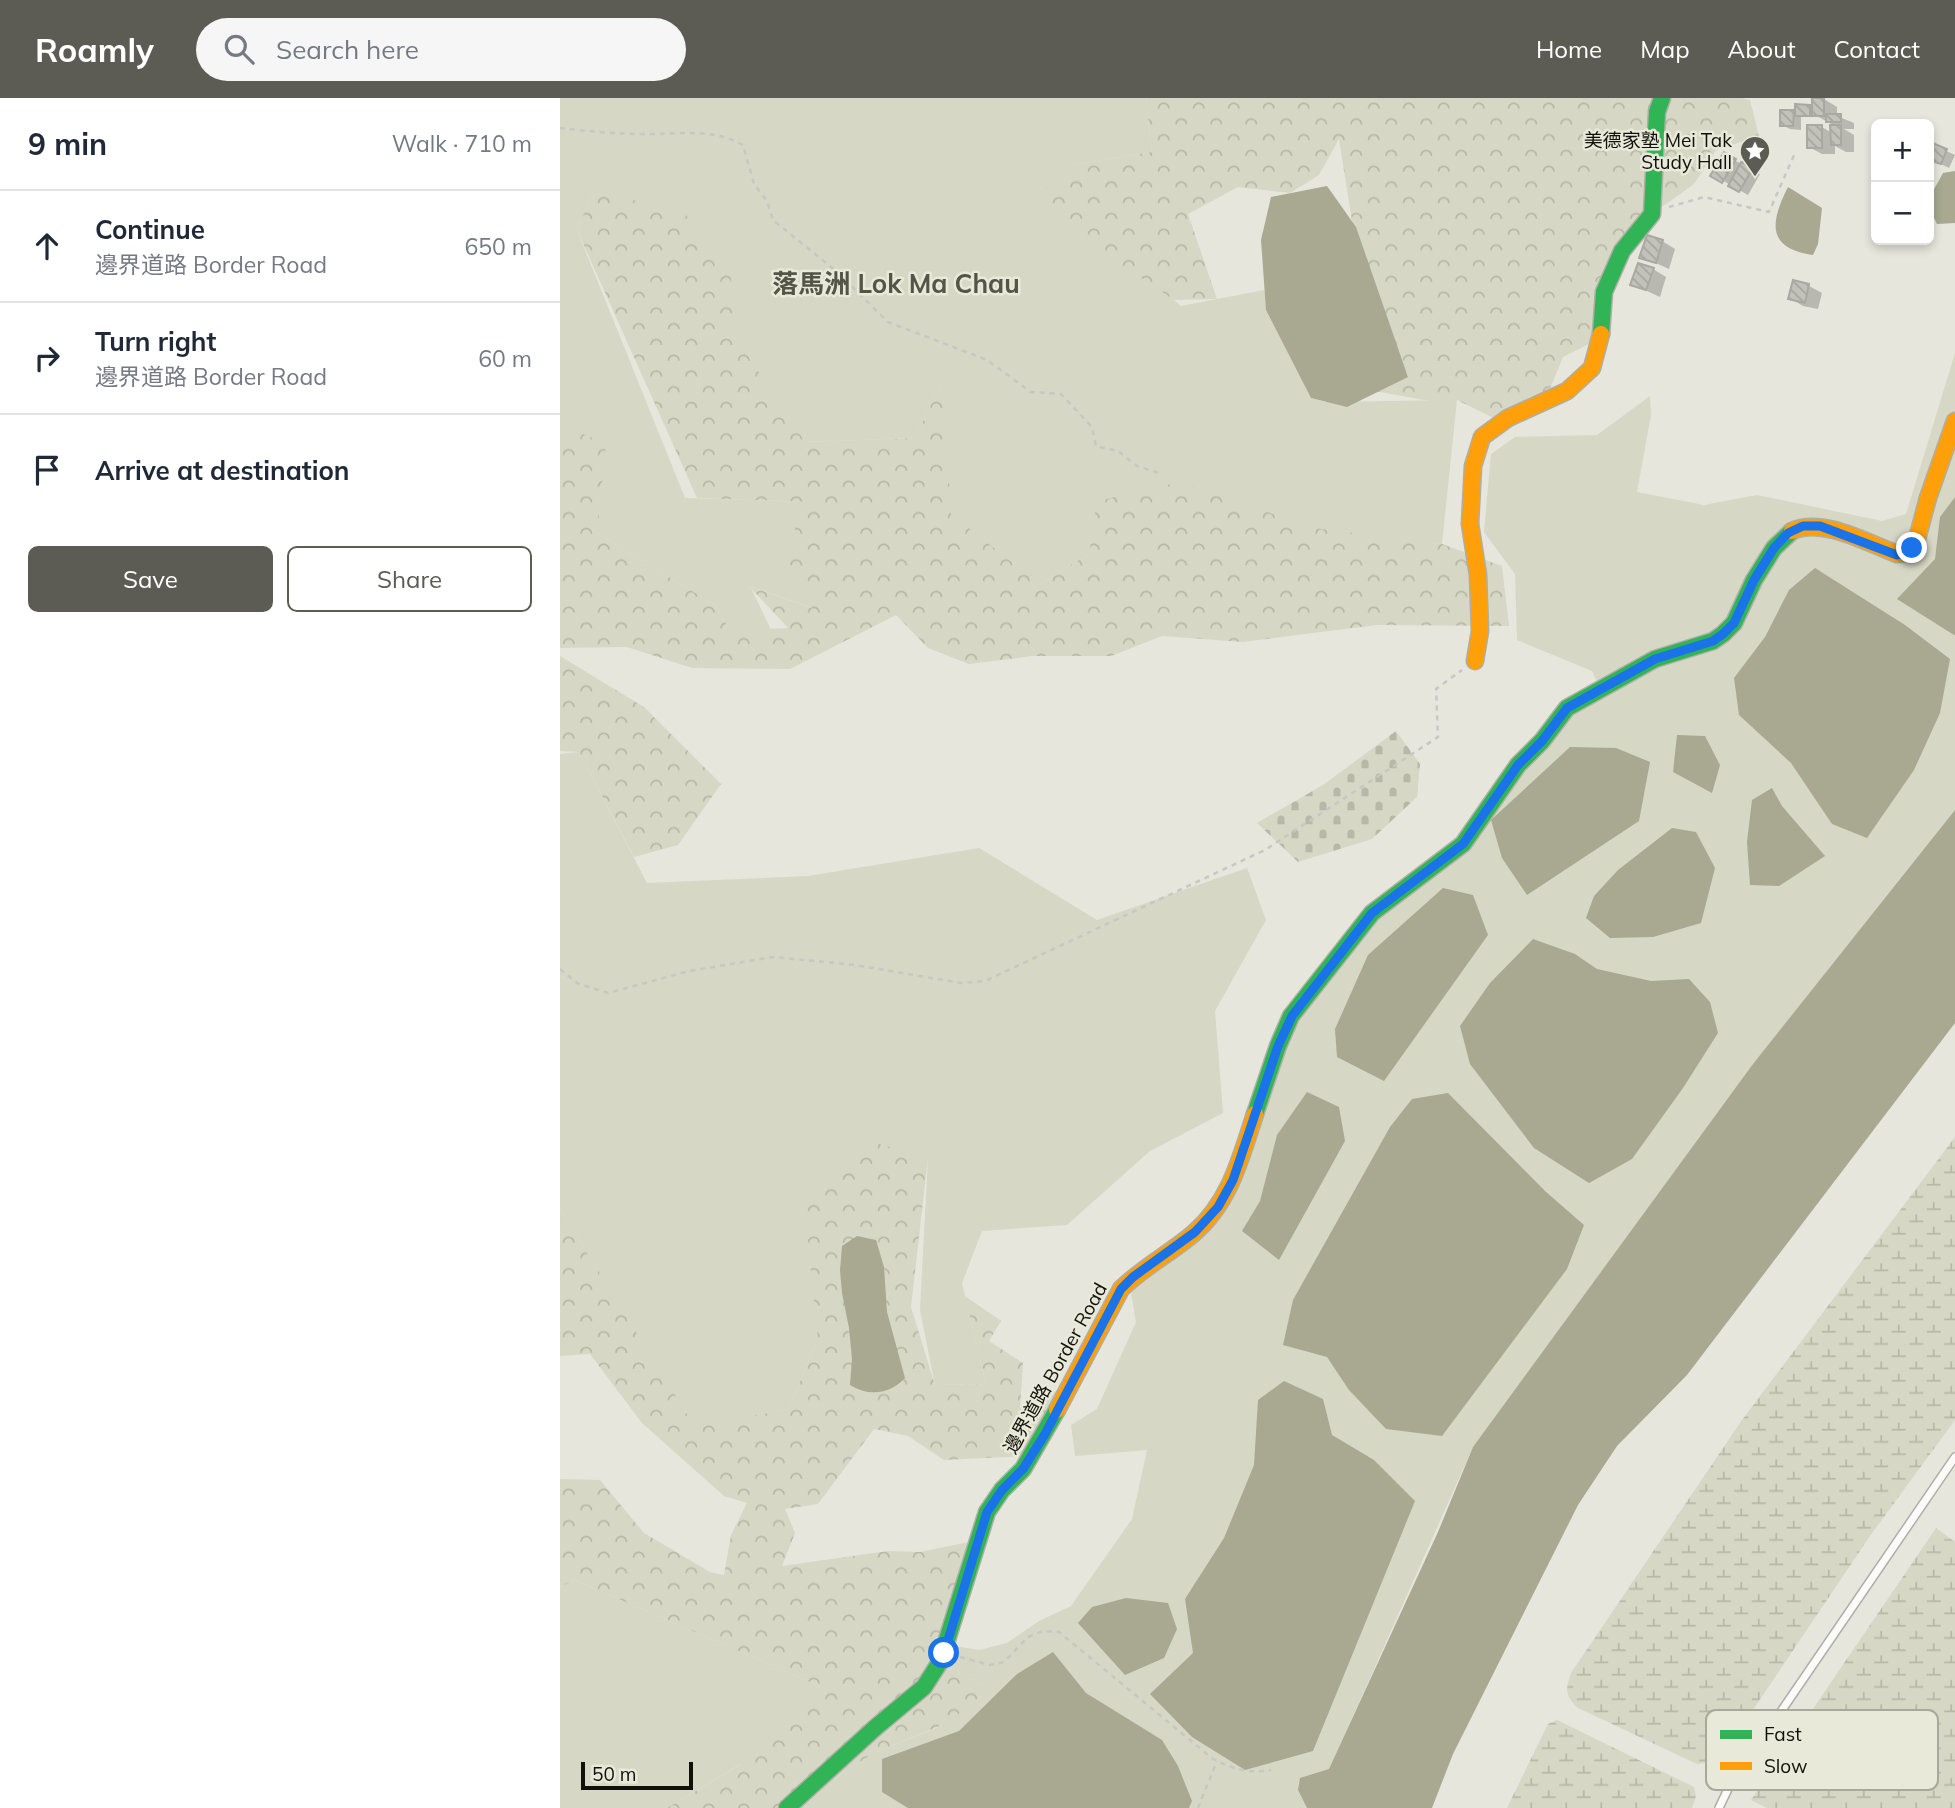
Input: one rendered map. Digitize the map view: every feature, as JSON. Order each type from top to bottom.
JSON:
[{"type":"street","points":[[1475,661],[1480,631],[1478,575],[1470,524],[1473,466],[1482,437],[1508,418],[1567,391],[1592,368],[1601,340],[1604,292],[1622,251],[1652,214],[1657,113],[1662,98]]},
{"type":"street","name":"邊界道路 Border Road","points":[[787,1808],[924,1687],[944,1653],[987,1512],[1002,1490],[1023,1469],[1045,1434],[1121,1289],[1133,1277],[1195,1232],[1218,1207],[1233,1180],[1278,1046],[1292,1016],[1372,913],[1463,844],[1518,765],[1542,741],[1567,708],[1655,659],[1713,641],[1723,634],[1734,623],[1754,580],[1774,548],[1788,533],[1803,526],[1820,526],[1897,555],[1912,548],[1955,421]]},
{"type":"lane","points":[[1782,1710],[1955,1457]]},
{"type":"lane","points":[[1719,1808],[1728,1790]]},
{"type":"path","points":[[560,128],[643,134],[691,131],[727,136],[743,145],[754,184],[767,201],[773,220],[836,271],[888,322],[988,360],[1031,392],[1061,394],[1092,427],[1096,446],[1118,451],[1137,466],[1162,474]]},
{"type":"path","points":[[1652,214],[1675,204],[1704,197],[1769,212],[1794,153]]},
{"type":"path","points":[[560,969],[577,983],[608,993],[689,971],[773,957],[855,965],[961,983],[985,981],[1277,843],[1438,737],[1436,689],[1475,661]]},
{"type":"path","points":[[944,1653],[990,1665],[1004,1662],[1028,1637],[1043,1632],[1059,1632],[1217,1761],[1235,1770],[1271,1770]]},
{"type":"path","points":[[1198,1808],[1217,1761]]},
{"type":"green space","points":[[560,98],[1146,98],[1152,152],[1072,165],[1048,196],[1181,306],[1264,290],[1311,398],[1325,402],[1457,400],[1442,544],[1331,534],[1089,554],[1039,584],[935,533],[942,382],[915,438],[805,442],[728,326],[594,189],[577,230],[685,498],[808,502],[813,608],[750,586],[772,632],[730,630],[715,605],[597,533],[560,426]]},
{"type":"green space","points":[[1146,98],[1742,98],[1750,100],[1759,136],[1716,150],[1694,184],[1652,214],[1613,253],[1591,343],[1563,357],[1545,401],[1502,422],[1457,400],[1430,401],[1363,389],[1408,376],[1352,221],[1339,139],[1319,175],[1290,193],[1238,187],[1188,214],[1217,299],[1174,300],[1029,203],[1072,165],[1152,152]]},
{"type":"green space","points":[[594,189],[686,215],[730,270],[737,339],[805,442],[915,438],[943,380],[951,514],[1039,584],[1089,554],[1097,501],[1180,482],[1314,528],[1442,544],[1502,566],[1509,626],[1377,625],[1243,642],[1162,636],[1111,656],[1033,656],[969,664],[928,648],[896,615],[790,669],[692,668],[627,647],[560,648],[560,424],[606,444],[597,533],[715,605],[730,630],[788,628],[749,586],[812,608],[784,553],[807,502],[697,498],[577,230]]},
{"type":"green space","points":[[1955,353],[1955,810],[1473,1447],[1329,1770],[1298,1790],[1307,1808],[778,1808],[820,1766],[835,1778],[874,1753],[941,1726],[990,1689],[940,1662],[946,1645],[980,1650],[1007,1643],[1039,1621],[1071,1606],[1132,1519],[1147,1450],[1075,1456],[1071,1425],[1097,1409],[1136,1322],[1129,1281],[1212,1214],[1301,1004],[1372,913],[1455,851],[1552,726],[1600,688],[1592,671],[1517,640],[1515,574],[1484,532],[1491,454],[1515,437],[1597,435],[1650,396],[1651,415],[1637,492],[1704,505],[1757,495],[1882,521],[1906,514]]},
{"type":"green space","points":[[560,656],[644,707],[721,784],[678,845],[634,857],[579,752],[560,751]]},
{"type":"green space","points":[[1396,731],[1420,764],[1417,797],[1372,839],[1298,862],[1257,823],[1323,785]]},
{"type":"green space","points":[[579,752],[647,883],[808,876],[979,848],[1097,920],[1247,868],[1266,920],[1215,1011],[1223,1113],[1150,1151],[1067,1225],[982,1231],[962,1283],[986,1384],[935,1385],[920,1310],[928,1158],[818,1338],[789,1409],[695,1428],[560,1209],[560,754]]},
{"type":"green space","points":[[1955,1137],[1955,1420],[1870,1536],[1753,1710],[1706,1710],[1706,1763],[1697,1764],[1578,1708],[1567,1692],[1568,1684],[1571,1673],[1742,1420]]},
{"type":"green space","points":[[865,1140],[928,1158],[911,1307],[935,1385],[986,1384],[965,1296],[1001,1321],[989,1341],[1023,1363],[1020,1408],[1060,1389],[1031,1456],[944,1460],[908,1436],[874,1429],[818,1504],[785,1509],[795,1533],[782,1566],[888,1551],[920,1552],[969,1542],[940,1662],[990,1689],[947,1723],[874,1753],[835,1778],[820,1767],[777,1808],[667,1808],[740,1765],[819,1686],[575,1580],[560,1587],[560,1479],[600,1480],[644,1533],[710,1572],[724,1575],[731,1535],[747,1503],[724,1496],[642,1423],[590,1354],[560,1356],[560,1209],[695,1427],[789,1409],[818,1338],[804,1209]]},
{"type":"green space","points":[[1936,1528],[1955,1542],[1955,1808],[1767,1808],[1751,1800],[1758,1790],[1938,1790],[1938,1710],[1812,1710]]},
{"type":"green space","points":[[575,1580],[819,1686],[746,1761],[667,1808],[560,1808],[560,1587]]},
{"type":"green space","points":[[1557,1720],[1694,1787],[1696,1796],[1692,1808],[1507,1808],[1548,1724]]},
{"type":"shaded area","points":[[1955,171],[1955,223],[1937,224],[1934,216],[1934,189],[1943,173]]},
{"type":"shaded area","points":[[1327,186],[1356,227],[1408,377],[1347,407],[1311,398],[1266,310],[1261,240],[1271,197]]},
{"type":"shaded area","points":[[1788,187],[1822,208],[1818,244],[1813,255],[1786,246],[1776,231],[1778,211]]},
{"type":"shaded area","points":[[1955,497],[1954,635],[1897,599],[1935,559],[1940,517]]},
{"type":"shaded area","points":[[1815,568],[1905,625],[1950,659],[1940,713],[1914,770],[1867,838],[1832,824],[1791,763],[1739,715],[1734,678],[1765,637],[1789,590]]},
{"type":"shaded area","points":[[1677,735],[1705,736],[1720,765],[1712,793],[1673,772]]},
{"type":"shaded area","points":[[1570,747],[1616,748],[1650,762],[1639,821],[1527,895],[1502,858],[1491,820]]},
{"type":"shaded area","points":[[1772,788],[1782,806],[1825,856],[1779,886],[1750,885],[1747,842],[1752,800]]},
{"type":"shaded area","points":[[1955,810],[1955,1023],[1687,1375],[1617,1446],[1578,1505],[1453,1754],[1432,1808],[1307,1808],[1298,1790],[1300,1778],[1329,1769],[1438,1532],[1473,1447],[1753,1064]]},
{"type":"shaded area","points":[[1672,828],[1696,832],[1715,868],[1701,923],[1653,937],[1610,938],[1586,918],[1594,896],[1618,870]]},
{"type":"shaded area","points":[[1443,888],[1473,895],[1488,935],[1384,1081],[1337,1057],[1335,1029],[1368,955]]},
{"type":"shaded area","points":[[1533,939],[1575,954],[1597,969],[1651,981],[1689,979],[1710,1002],[1718,1033],[1632,1159],[1589,1183],[1534,1148],[1470,1064],[1460,1026],[1490,983]]},
{"type":"shaded area","points":[[1307,1092],[1339,1107],[1345,1141],[1279,1260],[1242,1231],[1260,1201],[1277,1135]]},
{"type":"shaded area","points":[[1448,1093],[1545,1191],[1584,1225],[1567,1269],[1442,1436],[1386,1429],[1349,1390],[1327,1357],[1283,1345],[1293,1300],[1390,1127],[1412,1099]]},
{"type":"shaded area","points":[[857,1236],[876,1240],[884,1267],[887,1312],[905,1378],[893,1388],[879,1392],[864,1391],[850,1385],[852,1359],[840,1270],[842,1246]]},
{"type":"shaded area","points":[[1284,1381],[1323,1399],[1332,1435],[1374,1460],[1415,1501],[1313,1751],[1245,1770],[1192,1737],[1150,1694],[1193,1653],[1185,1599],[1224,1538],[1254,1465],[1258,1400]]},
{"type":"shaded area","points":[[1126,1598],[1168,1603],[1177,1629],[1164,1658],[1125,1675],[1078,1623],[1092,1607]]},
{"type":"shaded area","points":[[1053,1652],[1086,1693],[1162,1740],[1178,1766],[1192,1801],[1189,1808],[908,1808],[882,1792],[882,1759],[959,1731],[1017,1674]]},
{"type":"building","points":[[1812,98],[1824,98],[1824,116],[1812,116]]},
{"type":"building","points":[[1795,104],[1810,105],[1810,116],[1795,116]]},
{"type":"building","points":[[1780,110],[1794,110],[1793,126],[1780,126]]},
{"type":"building","points":[[1826,114],[1841,114],[1841,122],[1826,122]]},
{"type":"building","points":[[1807,125],[1822,125],[1822,148],[1807,148]]},
{"type":"building","points":[[1830,125],[1841,125],[1841,145],[1831,145]]},
{"type":"building","points":[[1934,144],[1947,149],[1941,164],[1934,162]]},
{"type":"building","points":[[1724,152],[1736,159],[1722,183],[1710,176]]},
{"type":"building","points":[[1747,155],[1757,160],[1753,168],[1743,162]]},
{"type":"building","points":[[1741,162],[1753,168],[1739,192],[1728,186]]},
{"type":"building","points":[[1647,235],[1663,240],[1656,263],[1639,258]]},
{"type":"building","points":[[1638,263],[1654,268],[1646,290],[1630,285]]},
{"type":"building","points":[[1793,280],[1809,284],[1805,303],[1788,299]]},
{"type":"traffic: fast","points":[[1601,334],[1604,292],[1622,251],[1652,214],[1657,112],[1662,98]]},
{"type":"traffic: fast","points":[[1255,1114],[1291,1016],[1372,913],[1463,844],[1518,765],[1542,741],[1567,708],[1655,659],[1713,641],[1723,634],[1734,623],[1754,580],[1774,548],[1792,531]]},
{"type":"traffic: fast","points":[[787,1808],[924,1687],[940,1662],[987,1512],[1002,1490],[1023,1469],[1057,1410]]},
{"type":"traffic: slow","points":[[1475,661],[1480,631],[1478,575],[1470,524],[1473,466],[1482,437],[1508,418],[1567,391],[1592,368],[1601,334]]},
{"type":"traffic: slow","points":[[1792,531],[1817,527],[1830,529],[1897,554],[1905,553],[1917,539],[1955,421]]},
{"type":"traffic: slow","points":[[1057,1410],[1121,1289],[1194,1233],[1217,1207],[1233,1178],[1255,1114]]},
{"type":"place","name":"美德家塾 Mei Tak Study Hall","points":[[1755,178]]},
{"type":"district","name":"落馬洲 Lok Ma Chau","points":[[896,284]]},
{"type":"route","points":[[944,1653],[987,1512],[1002,1490],[1023,1469],[1045,1434],[1121,1289],[1133,1277],[1195,1232],[1218,1207],[1233,1180],[1278,1046],[1292,1016],[1372,913],[1463,844],[1518,765],[1542,741],[1567,708],[1655,659],[1713,641],[1723,634],[1734,623],[1754,580],[1774,548],[1788,533],[1803,526],[1820,526],[1897,555],[1912,548]]}]
